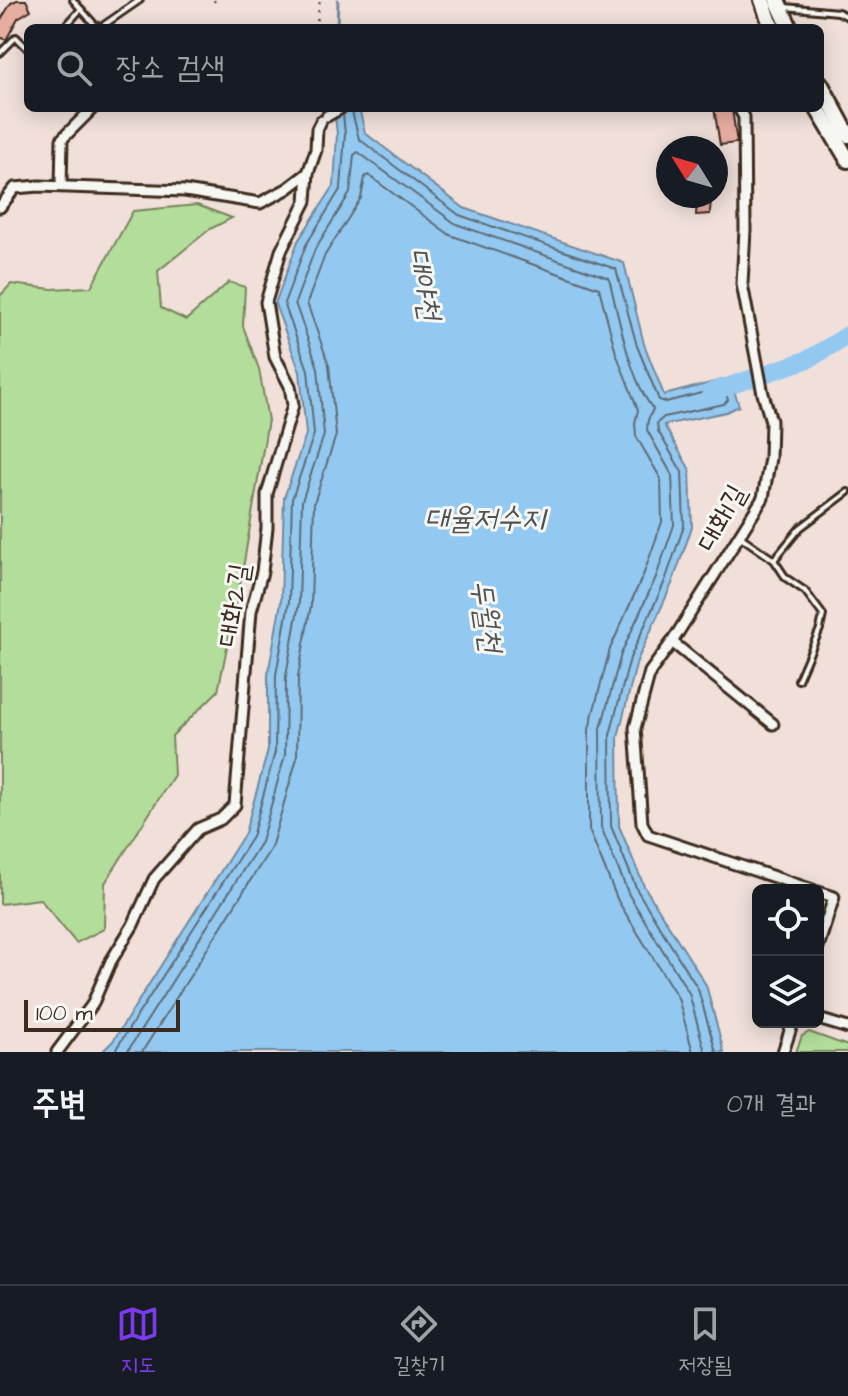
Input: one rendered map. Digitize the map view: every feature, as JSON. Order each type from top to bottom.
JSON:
[{"type":"main road","points":[[762,0],[771,24]]},
{"type":"main road","points":[[777,3],[786,24]]},
{"type":"main road","points":[[824,90],[848,134]]},
{"type":"main road","points":[[819,112],[848,160]]},
{"type":"street","points":[[61,186],[62,139],[89,112]]},
{"type":"street","name":"대화2길","points":[[57,1052],[92,1005],[154,879],[198,829],[221,819],[235,805],[251,611],[262,572],[267,494],[293,405],[290,386],[275,357],[266,302],[281,251],[306,201],[317,129],[324,118],[334,112]]},
{"type":"street","name":"대화1길","points":[[741,112],[744,117],[745,230],[742,284],[771,421],[770,458],[763,498],[650,672],[635,728],[642,823],[648,835],[795,884]]},
{"type":"street","points":[[0,207],[15,188],[61,186],[185,191],[260,203],[287,189],[308,173]]},
{"type":"street","points":[[672,642],[773,724]]},
{"type":"street","points":[[824,894],[834,897],[824,928]]},
{"type":"street","points":[[824,1021],[848,1028]]},
{"type":"street","points":[[783,1052],[791,1028]]},
{"type":"lane","points":[[73,0],[94,24]]},
{"type":"lane","points":[[105,24],[140,0]]},
{"type":"lane","points":[[777,3],[838,12],[848,17]]},
{"type":"lane","points":[[68,24],[81,9]]},
{"type":"lane","points":[[0,53],[16,37],[24,45]]},
{"type":"lane","points":[[774,560],[800,528],[848,492]]},
{"type":"lane","points":[[739,535],[774,560],[786,578],[805,591],[823,615],[798,680]]},
{"type":"path","points":[[317,24],[320,0]]},
{"type":"green space","points":[[197,205],[232,218],[210,229],[158,271],[161,308],[186,320],[229,282],[245,287],[243,326],[259,369],[268,420],[218,691],[172,736],[174,775],[105,883],[104,929],[76,943],[40,899],[0,904],[0,296],[11,284],[52,289],[91,287],[133,211]]},
{"type":"green space","points":[[809,1032],[848,1046],[848,1052],[796,1052],[802,1036]]},
{"type":"water","name":"대율저수지","points":[[334,112],[360,112],[365,133],[464,208],[624,263],[644,344],[664,395],[730,378],[739,406],[726,412],[664,425],[690,470],[692,527],[672,584],[637,661],[618,737],[619,826],[644,886],[706,985],[724,1052],[102,1052],[113,1041],[245,833],[268,750],[268,674],[281,602],[284,498],[306,434],[300,372],[275,304],[298,241],[334,186],[337,134]]},
{"type":"building","points":[[26,0],[31,10],[18,18],[6,40],[0,37],[0,21],[11,3]]},
{"type":"building","points":[[715,112],[732,112],[737,143],[728,144],[728,136],[719,136]]},
{"type":"building","points":[[696,208],[710,208],[710,214],[696,215]]},
{"type":"waterway","name":"대야천","points":[[337,24],[338,0]]},
{"type":"waterway","name":"두월천","points":[[711,392],[809,359],[848,335]]}]
